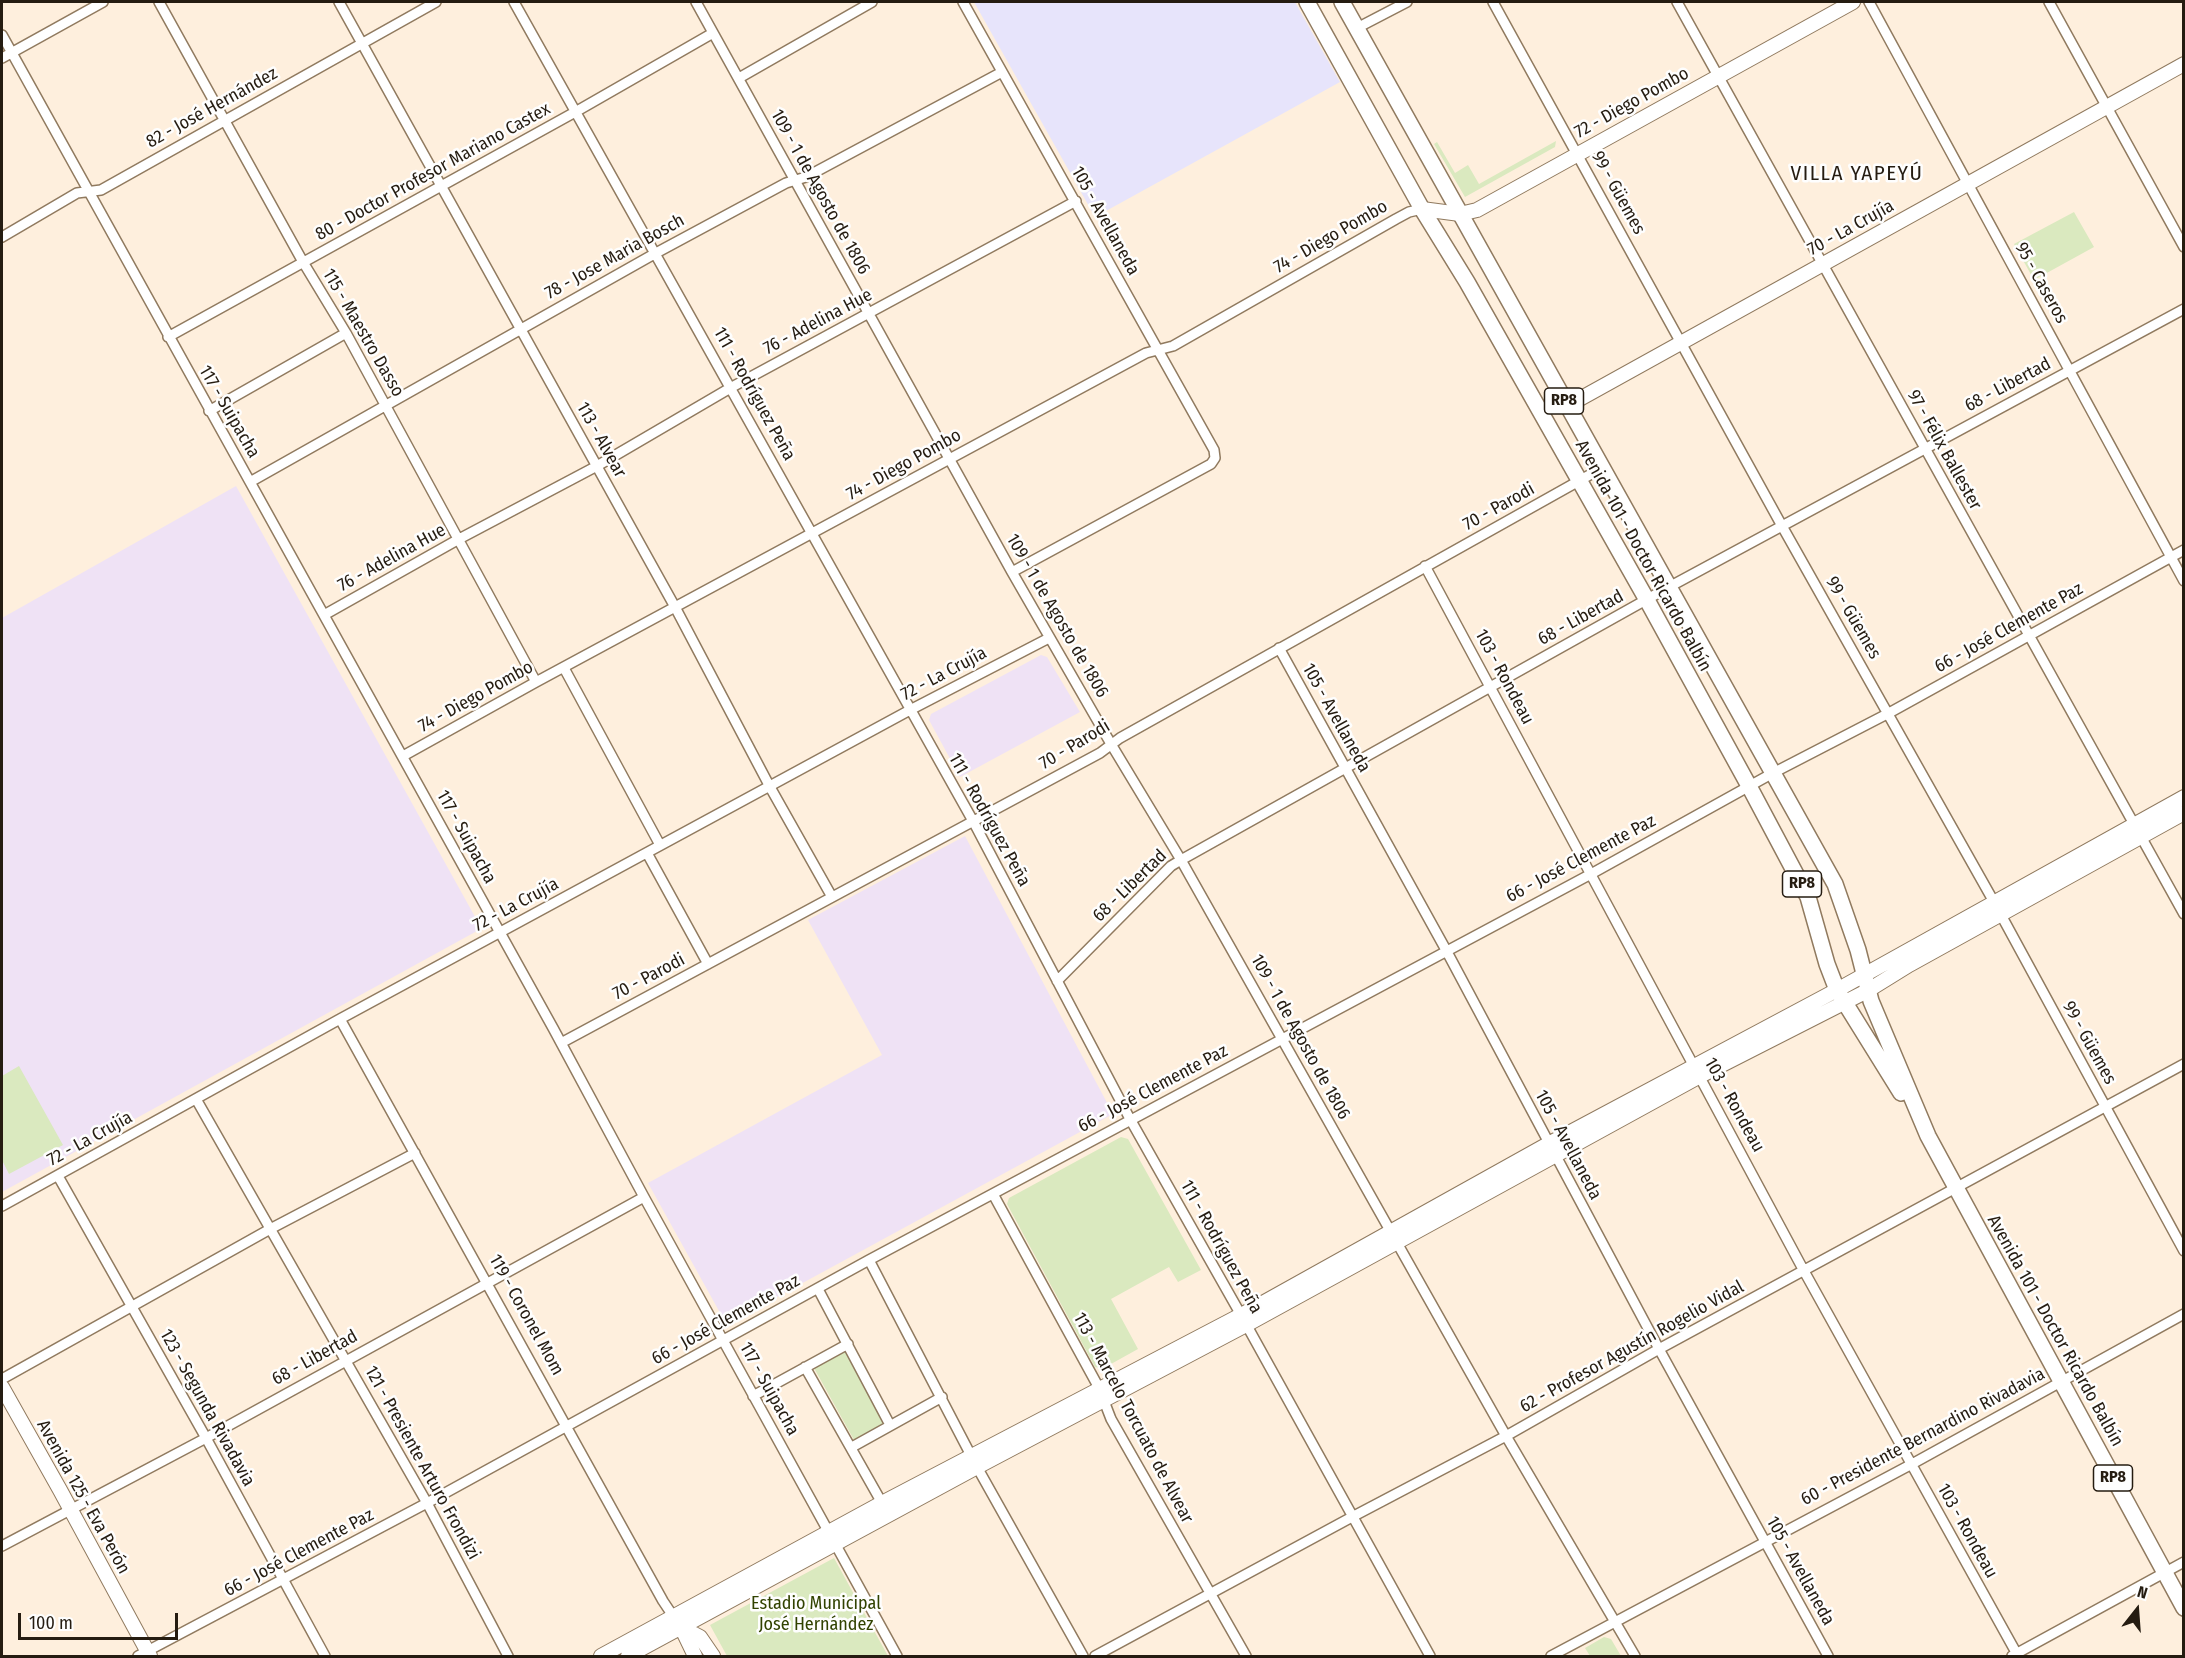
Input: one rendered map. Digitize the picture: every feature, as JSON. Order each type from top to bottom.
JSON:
[{"type":"main road","name":"Avenida 101 - Doctor Ricardo Balbín","points":[[1307,2],[1422,209],[1467,282],[1647,600],[1749,786],[1808,897],[1827,964],[1841,996],[1928,1136],[2184,1608]]},
{"type":"main road","name":"Avenida 101 - Doctor Ricardo Balbín","points":[[1342,2],[1838,892],[1864,973],[1867,991],[1928,1136]]},
{"type":"main road","name":"72 - Diego Pombo","points":[[1422,209],[1436,209],[1460,214],[1477,210],[1853,2]]},
{"type":"main road","name":"70 - La Crujía","points":[[1567,406],[2184,64]]},
{"type":"main road","points":[[1841,996],[1864,973],[1997,909],[2138,831],[2184,797]]},
{"type":"main road","points":[[2138,831],[2184,813]]},
{"type":"main road","points":[[601,1656],[677,1622],[832,1537],[1244,1320],[1697,1071],[1841,996],[1867,991],[1997,909]]},
{"type":"main road","name":"Avenida 125 - Eva Perón","points":[[2,1387],[70,1509],[145,1655]]},
{"type":"main road","points":[[832,1537],[882,1503],[975,1461]]},
{"type":"main road","points":[[628,1656],[677,1622]]},
{"type":"main road","name":"119 - Coronel Mom","points":[[677,1622],[695,1656]]},
{"type":"main road","name":"119 - Coronel Mom","points":[[677,1622],[700,1637],[713,1656]]},
{"type":"street","points":[[2,58],[103,2]]},
{"type":"street","name":"115 - Maestro Dasso","points":[[159,2],[303,262],[386,405],[536,682]]},
{"type":"street","name":"113 - Alvear","points":[[339,2],[675,607],[770,787],[832,897]]},
{"type":"street","name":"82 - José Hernández","points":[[2,237],[77,193],[101,190],[436,2]]},
{"type":"street","name":"111 - Rodríguez Peña","points":[[514,2],[732,387],[973,821],[1130,1119],[1430,1656]]},
{"type":"street","name":"109 - 1 de Agosto de 1806","points":[[696,2],[1049,638],[1181,860],[1506,1436],[1635,1656]]},
{"type":"street","points":[[739,78],[872,2]]},
{"type":"street","name":"105 - Avellaneda","points":[[963,2],[1214,450],[1215,458],[1211,464],[1012,572]]},
{"type":"street","points":[[1357,28],[1407,2]]},
{"type":"street","name":"99 - Güemes","points":[[1493,2],[1782,526],[1997,909],[2184,1251]]},
{"type":"street","name":"97 - Félix Ballester","points":[[1677,2],[2184,914]]},
{"type":"street","name":"95 - Caseros","points":[[1869,2],[2184,581]]},
{"type":"street","points":[[2049,2],[2184,247]]},
{"type":"street","name":"80 - Doctor Profesor Mariano Castex","points":[[168,337],[577,111],[713,33]]},
{"type":"street","name":"117 - Suipacha","points":[[2,35],[208,411],[403,756],[897,1656]]},
{"type":"street","name":"78 - Jose Maria Bosch","points":[[250,482],[656,253],[786,183],[806,177],[1002,72]]},
{"type":"street","name":"76 - Adelina Hue","points":[[324,615],[459,539],[597,466],[732,387],[1076,201]]},
{"type":"street","name":"74 - Diego Pombo","points":[[403,756],[1146,352],[1173,346],[1396,219],[1409,212],[1422,209]]},
{"type":"street","name":"68 - Libertad","points":[[1057,981],[1171,866],[1181,860],[1669,587],[2184,309]]},
{"type":"street","points":[[208,411],[346,333]]},
{"type":"street","name":"70 - Parodi","points":[[561,1043],[1100,753],[1120,738],[1602,468]]},
{"type":"street","name":"66 - José Clemente Paz","points":[[145,1655],[567,1427],[869,1260],[2029,637],[2184,550]]},
{"type":"street","name":"103 - Rondeau","points":[[1425,566],[1804,1271],[1912,1464],[2015,1656]]},
{"type":"street","name":"72 - La Crujía","points":[[2,1206],[660,845],[1049,638]]},
{"type":"street","name":"105 - Avellaneda","points":[[1279,648],[1446,950],[1659,1349],[1828,1656]]},
{"type":"street","points":[[564,668],[660,845]]},
{"type":"street","points":[[647,853],[708,964]]},
{"type":"street","name":"119 - Coronel Mom","points":[[340,1019],[677,1622]]},
{"type":"street","name":"62 - Profesor Agustín Rogelio Vidal","points":[[1095,1656],[1352,1516],[1506,1436],[1659,1349],[2184,1064]]},
{"type":"street","name":"121 - Presiente Arturo Frondizi","points":[[196,1099],[272,1228],[427,1503],[508,1656]]},
{"type":"street","points":[[2,1379],[272,1228],[415,1154]]},
{"type":"street","name":"123 - Segunda Rivadavia","points":[[58,1176],[285,1579],[325,1656]]},
{"type":"street","name":"113 - Marcelo Torcuato de Alvear","points":[[993,1194],[1101,1395],[1111,1419],[1246,1656]]},
{"type":"street","name":"68 - Libertad","points":[[2,1546],[206,1438],[644,1197]]},
{"type":"street","points":[[869,1260],[975,1461],[1083,1656]]},
{"type":"street","points":[[818,1289],[890,1425]]},
{"type":"street","name":"60 - Presidente Bernardino Rivadavia","points":[[1551,1656],[1912,1464],[2184,1314]]},
{"type":"street","points":[[753,1396],[848,1344]]},
{"type":"street","points":[[805,1366],[882,1503]]},
{"type":"street","points":[[852,1447],[942,1397]]},
{"type":"street","points":[[2015,1656],[2184,1563]]},
{"type":"shaded area","points":[[974,2],[1295,2],[1340,82],[1095,217]]},
{"type":"shaded area","points":[[236,486],[479,924],[477,931],[2,1192],[2,618]]},
{"type":"shaded area","points":[[1041,655],[1047,657],[1080,712],[960,777],[929,720],[931,714]]},
{"type":"shaded area","points":[[965,836],[1113,1114],[731,1322],[724,1320],[648,1183],[882,1055],[808,920]]},
{"type":"green space","points":[[1556,141],[1555,147],[1465,197],[1434,144],[1437,142],[1455,173],[1468,165],[1479,184]]},
{"type":"green space","points":[[2074,212],[2094,247],[2034,280],[2014,244]]},
{"type":"green space","points":[[19,1066],[63,1145],[9,1174],[2,1160],[2,1076]]},
{"type":"green space","points":[[1121,1137],[1128,1139],[1201,1270],[1178,1282],[1169,1267],[1111,1299],[1138,1349],[1102,1369],[1095,1367],[1007,1204],[1009,1198]]},
{"type":"green space","points":[[845,1351],[885,1424],[854,1440],[814,1368]]},
{"type":"green space","name":"Estadio Municipal José Hernández","points":[[834,1558],[888,1656],[727,1656],[710,1625]]},
{"type":"green space","points":[[1604,1637],[1611,1639],[1621,1656],[1590,1656],[1585,1648]]},
{"type":"district","name":"VILLA YAPEYÚ","points":[[1857,174]]}]
